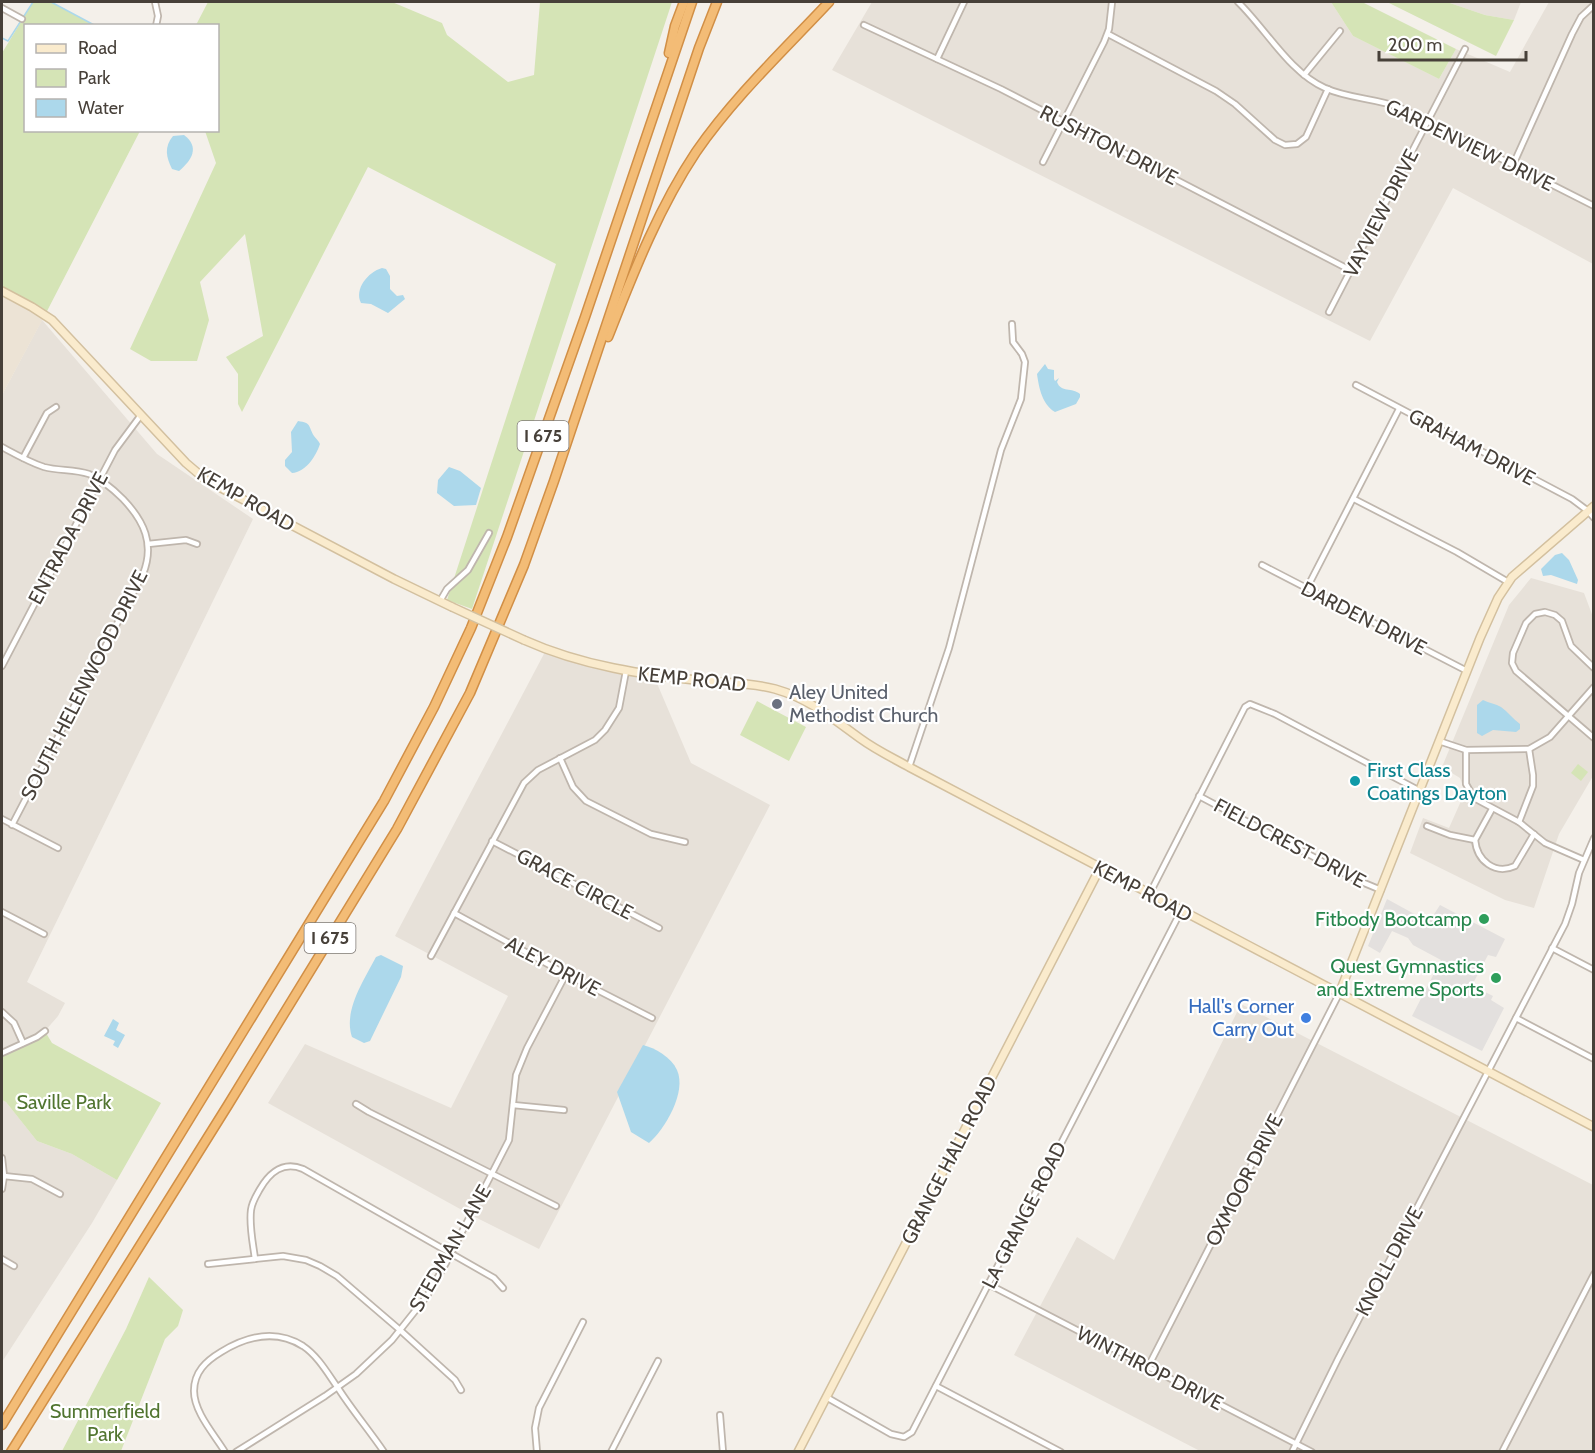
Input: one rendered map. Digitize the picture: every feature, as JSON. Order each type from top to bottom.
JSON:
[{"type":"highway","points":[[659,93],[675,26],[684,2]]},
{"type":"highway","name":"I 675","points":[[2,1425],[36,1366],[384,801],[434,707],[471,628],[507,537],[585,318],[659,93],[692,2]]},
{"type":"highway","name":"I 675","points":[[11,1452],[397,829],[470,693],[524,565],[699,48],[717,2]]},
{"type":"highway","points":[[584,392],[652,230],[685,169],[705,139],[729,110],[829,2]]},
{"type":"highway","points":[[2,1415],[36,1366]]},
{"type":"main road","name":"KEMP ROAD","points":[[2,291],[45,315],[186,463],[206,480],[394,579],[524,640],[572,659],[626,671],[759,686],[784,692],[821,709],[874,747],[909,767],[1593,1127]]},
{"type":"main road","points":[[1339,994],[1495,603],[1508,582],[1534,555],[1591,508]]},
{"type":"main road","name":"GRANGE HALL ROAD","points":[[798,1452],[1100,868]]},
{"type":"street","points":[[155,2],[158,16],[156,24]]},
{"type":"street","points":[[936,59],[964,2]]},
{"type":"street","points":[[1042,162],[1108,34],[1112,2]]},
{"type":"street","name":"GARDENVIEW DRIVE","points":[[1238,2],[1304,75],[1328,89],[1390,103],[1593,206]]},
{"type":"street","points":[[1513,165],[1572,34],[1581,17],[1593,5]]},
{"type":"street","points":[[2,8],[22,19]]},
{"type":"street","name":"RUSHTON DRIVE","points":[[864,25],[1064,121],[1352,271]]},
{"type":"street","points":[[1304,75],[1340,31]]},
{"type":"street","points":[[1108,34],[1222,96],[1240,108],[1275,140],[1285,145],[1297,144],[1306,137],[1328,89]]},
{"type":"street","name":"VAYVIEW DRIVE","points":[[1329,312],[1465,49]]},
{"type":"street","points":[[909,767],[949,648],[1001,450],[1021,399],[1025,362],[1013,342],[1012,324]]},
{"type":"street","name":"GRAHAM DRIVE","points":[[1356,385],[1591,508]]},
{"type":"street","points":[[23,458],[47,412],[56,408]]},
{"type":"street","points":[[1307,588],[1399,409]]},
{"type":"street","name":"ENTRADA DRIVE","points":[[2,664],[117,446],[141,415]]},
{"type":"street","points":[[2,447],[44,467],[80,472],[99,479],[113,489],[136,513],[145,528],[148,544],[186,540],[197,544]]},
{"type":"street","points":[[1354,499],[1508,582]]},
{"type":"street","points":[[1591,508],[1593,518]]},
{"type":"street","points":[[440,602],[447,589],[468,570],[489,533]]},
{"type":"street","name":"SOUTH HELENWOOD DRIVE","points":[[12,825],[143,574],[148,559],[148,544]]},
{"type":"street","name":"DARDEN DRIVE","points":[[1262,565],[1467,671]]},
{"type":"street","points":[[1593,668],[1574,650],[1564,626],[1555,615],[1540,613],[1531,617],[1513,653],[1514,667],[1593,738]]},
{"type":"street","points":[[432,956],[524,783],[538,770],[584,748],[605,730],[619,708],[626,671]]},
{"type":"street","points":[[1439,741],[1466,750],[1529,749],[1545,740],[1569,717],[1593,687]]},
{"type":"street","points":[[1149,895],[1245,707],[1250,704],[1256,705],[1420,790]]},
{"type":"street","points":[[1519,822],[1533,786],[1529,749]]},
{"type":"street","points":[[1466,750],[1466,784],[1474,798],[1519,822],[1545,843],[1584,860]]},
{"type":"street","points":[[560,758],[573,787],[586,801],[651,834],[685,842]]},
{"type":"street","name":"FIELDCREST DRIVE","points":[[1199,796],[1381,890]]},
{"type":"street","points":[[1492,809],[1475,840],[1477,851],[1484,861],[1495,868],[1506,869],[1515,866],[1534,834]]},
{"type":"street","points":[[2,819],[58,848]]},
{"type":"street","points":[[1427,826],[1450,835],[1475,840]]},
{"type":"street","name":"KNOLL DRIVE","points":[[1292,1452],[1569,914],[1577,880],[1593,838]]},
{"type":"street","name":"GRACE CIRCLE","points":[[492,840],[659,928]]},
{"type":"street","name":"LA GRANGE ROAD","points":[[826,1398],[891,1434],[904,1437],[912,1432],[1181,911]]},
{"type":"street","points":[[2,912],[44,934]]},
{"type":"street","name":"ALEY DRIVE","points":[[454,914],[652,1018]]},
{"type":"street","points":[[1552,948],[1593,970]]},
{"type":"street","name":"STEDMAN LANE","points":[[236,1452],[338,1388],[370,1362],[427,1296],[509,1140],[516,1075],[520,1063],[566,974]]},
{"type":"street","name":"OXMOOR DRIVE","points":[[1148,1367],[1339,994]]},
{"type":"street","points":[[2,1012],[14,1023],[23,1043]]},
{"type":"street","points":[[1516,1018],[1593,1059]]},
{"type":"street","points":[[2,1053],[45,1031]]},
{"type":"street","points":[[356,1104],[556,1206]]},
{"type":"street","points":[[513,1105],[564,1110]]},
{"type":"street","points":[[2,1158],[4,1176],[2,1189]]},
{"type":"street","points":[[255,1259],[250,1215],[252,1204],[271,1172],[289,1166],[303,1169],[494,1278],[503,1288]]},
{"type":"street","points":[[4,1176],[32,1179],[60,1194]]},
{"type":"street","points":[[208,1264],[290,1257],[320,1266],[337,1276],[400,1330],[455,1380],[461,1390]]},
{"type":"street","points":[[2,1259],[14,1266]]},
{"type":"street","points":[[1502,1452],[1593,1274]]},
{"type":"street","name":"WINTHROP DRIVE","points":[[988,1284],[1312,1452]]},
{"type":"street","points":[[537,1452],[535,1428],[539,1408],[583,1322]]},
{"type":"street","points":[[225,1452],[198,1407],[194,1388],[197,1375],[204,1365],[234,1344],[250,1338],[269,1336],[296,1342],[317,1359],[384,1452]]},
{"type":"street","points":[[611,1452],[658,1361]]},
{"type":"street","points":[[936,1386],[1061,1452]]},
{"type":"street","points":[[720,1415],[723,1452]]},
{"type":"shaded area","points":[[872,2],[1331,2],[1353,36],[1439,79],[1456,49],[1510,72],[1549,2],[1593,2],[1593,264],[1453,188],[1370,341],[832,70]]},
{"type":"shaded area","points":[[1447,2],[1521,2],[1514,20],[1485,15]]},
{"type":"shaded area","points":[[2,291],[45,315],[2,395]]},
{"type":"shaded area","points":[[42,320],[157,454],[253,519],[27,982],[65,1003],[58,1016],[45,1031],[2,1053],[2,395]]},
{"type":"shaded area","points":[[1531,578],[1584,593],[1593,617],[1593,776],[1559,834],[1534,908],[1505,900],[1410,853],[1423,818],[1449,828],[1465,792],[1460,778],[1442,767],[1509,605]]},
{"type":"shaded area","points":[[546,650],[653,674],[691,763],[770,805],[539,1249],[471,1215],[268,1103],[305,1044],[451,1108],[508,996],[395,936]]},
{"type":"shaded area","points":[[1387,899],[1429,922],[1440,905],[1505,939],[1496,957],[1488,955],[1470,989],[1479,994],[1481,990],[1493,996],[1491,1000],[1504,1008],[1482,1051],[1412,1016],[1441,960],[1413,945],[1408,938],[1392,931],[1380,953],[1368,946]]},
{"type":"shaded area","points":[[1241,1004],[1593,1185],[1593,1451],[1200,1451],[1014,1355],[1077,1237],[1114,1260]]},
{"type":"shaded area","points":[[2,1100],[37,1141],[72,1154],[117,1180],[92,1223],[2,1362]]},
{"type":"green space","points":[[33,2],[51,2],[92,24],[24,24],[24,132],[139,132],[45,315],[2,291],[2,53]]},
{"type":"green space","points":[[208,2],[392,2],[442,23],[447,35],[508,82],[534,75],[540,2],[672,2],[472,609],[447,600],[556,264],[368,167],[242,412],[238,404],[238,374],[226,357],[263,336],[245,234],[200,282],[209,320],[197,361],[151,361],[130,349],[216,163],[205,132],[219,132],[219,24],[197,24]]},
{"type":"green space","points":[[1331,2],[1362,2],[1456,49],[1439,79],[1353,36]]},
{"type":"green space","points":[[1387,2],[1447,2],[1485,15],[1514,20],[1496,56]]},
{"type":"green space","points":[[757,701],[806,727],[789,761],[740,735]]},
{"type":"green space","points":[[1578,764],[1588,772],[1581,781],[1571,773]]},
{"type":"green space","name":"Saville Park","points":[[46,1033],[52,1043],[161,1103],[117,1180],[72,1154],[37,1141],[2,1100],[2,1056]]},
{"type":"green space","name":"Summerfield Park","points":[[149,1277],[183,1310],[178,1326],[165,1339],[121,1451],[62,1451],[126,1329]]},
{"type":"water","points":[[184,135],[192,144],[193,149],[191,158],[179,171],[172,169],[167,156],[167,148],[173,136]]},
{"type":"water","points":[[382,268],[386,269],[390,276],[390,289],[397,296],[403,295],[405,299],[388,313],[371,304],[361,303],[359,298],[359,292],[367,277]]},
{"type":"water","points":[[1045,364],[1048,369],[1054,370],[1054,379],[1055,381],[1059,378],[1057,382],[1061,388],[1080,394],[1076,404],[1055,412],[1047,405],[1040,390],[1037,374]]},
{"type":"water","points":[[298,421],[308,424],[320,444],[310,463],[302,470],[292,473],[285,466],[285,460],[292,452],[291,432]]},
{"type":"water","points":[[449,467],[460,471],[481,488],[476,505],[454,506],[437,493],[438,480]]},
{"type":"water","points":[[1562,553],[1569,560],[1578,580],[1577,584],[1551,575],[1543,576],[1541,569],[1555,555]]},
{"type":"water","points":[[1483,700],[1504,709],[1520,724],[1520,729],[1516,732],[1493,730],[1482,736],[1477,733],[1477,705]]},
{"type":"water","points":[[381,955],[403,966],[401,977],[370,1041],[364,1043],[352,1037],[350,1017],[352,1006],[376,957]]},
{"type":"water","points":[[113,1019],[119,1023],[116,1030],[125,1035],[118,1048],[113,1045],[115,1041],[104,1036]]},
{"type":"water","points":[[643,1045],[667,1057],[677,1070],[679,1079],[679,1089],[673,1110],[662,1129],[649,1143],[631,1132],[617,1092]]},
{"type":"waterway","points":[[2,38],[8,41],[33,2]]},
{"type":"waterway","points":[[51,2],[92,24]]},
{"type":"place","name":"Aley United Methodist Church","points":[[777,704]]},
{"type":"place","name":"First Class Coatings Dayton","points":[[1355,781]]},
{"type":"place","name":"Fitbody Bootcamp","points":[[1484,919]]},
{"type":"place","name":"Quest Gymnastics and Extreme Sports","points":[[1496,978]]},
{"type":"place","name":"Hall's Corner Carry Out","points":[[1306,1018]]}]
